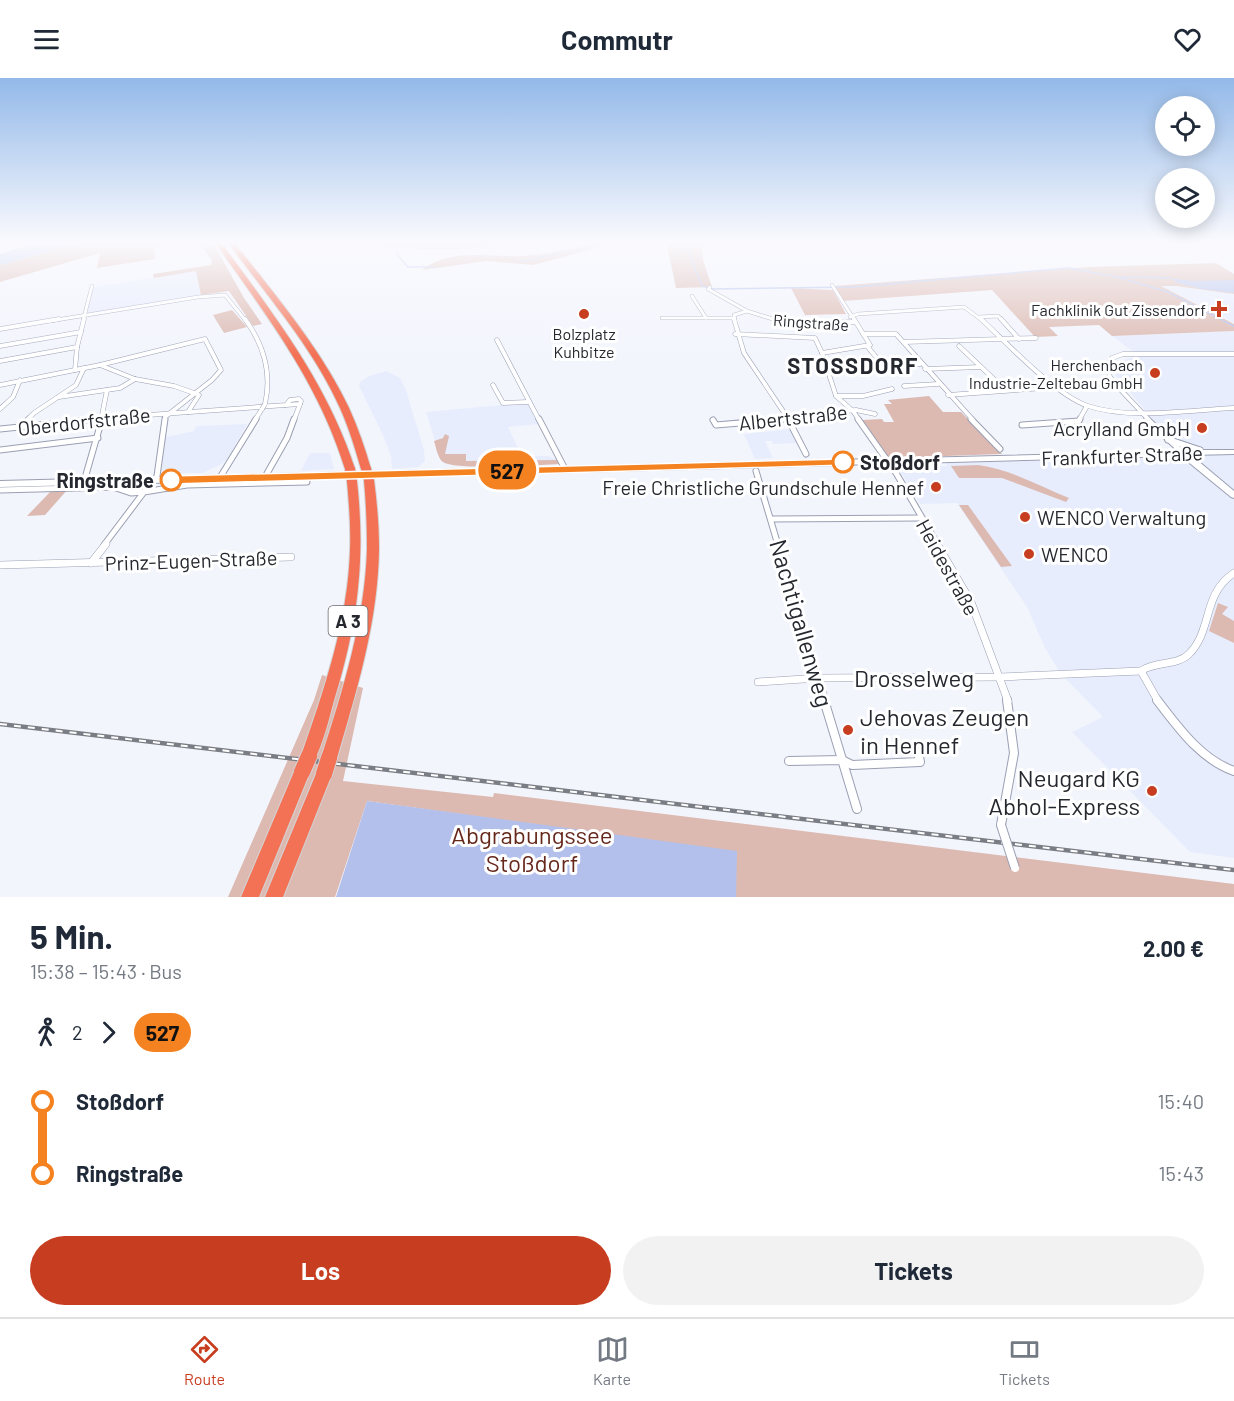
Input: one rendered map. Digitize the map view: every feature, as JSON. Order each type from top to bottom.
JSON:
[{"type":"highway","name":"A 3","points":[[243,279],[329,410],[351,475],[357,532],[354,593],[336,670],[305,764],[250,897]]},
{"type":"highway","name":"A 3","points":[[258,279],[308,347],[345,406],[359,441],[367,475],[373,529],[370,591],[354,669],[326,766],[274,897]]},
{"type":"main road","points":[[1153,454],[1167,450],[1164,442],[1168,439],[1211,453]]},
{"type":"main road","name":"Frankfurter Straße","points":[[887,461],[1234,452]]},
{"type":"main road","points":[[1204,471],[1203,459],[1211,453]]},
{"type":"main road","points":[[1153,454],[1179,459],[1204,471]]},
{"type":"main road","points":[[1184,454],[1234,495]]},
{"type":"main road","points":[[0,484],[887,461]]},
{"type":"street","points":[[75,370],[77,347],[92,286]]},
{"type":"street","points":[[832,286],[854,322]]},
{"type":"street","name":"Ringstraße","points":[[709,288],[747,311],[785,323],[854,322],[863,334],[896,334],[904,342]]},
{"type":"street","points":[[0,329],[213,294],[225,295],[251,328],[266,354],[268,395],[262,410],[219,479]]},
{"type":"street","points":[[692,296],[706,318]]},
{"type":"street","points":[[850,317],[858,314],[964,307],[979,317],[1074,400],[1088,406],[1144,414],[1234,408]]},
{"type":"street","name":"Ringstraße","points":[[734,318],[736,313],[747,311]]},
{"type":"street","points":[[979,317],[998,316],[1019,339]]},
{"type":"street","points":[[662,318],[734,318],[735,334],[754,369],[788,418],[806,453]]},
{"type":"street","points":[[0,346],[81,332]]},
{"type":"street","points":[[735,334],[815,338],[822,352],[836,396],[853,411]]},
{"type":"street","points":[[863,334],[870,345],[867,346]]},
{"type":"street","points":[[904,342],[1036,338]]},
{"type":"street","points":[[0,384],[100,365],[205,339],[220,370],[165,417],[157,476],[144,492]]},
{"type":"street","points":[[497,340],[565,469]]},
{"type":"street","points":[[904,342],[920,364],[1000,449]]},
{"type":"street","points":[[959,345],[998,382],[1009,388]]},
{"type":"street","points":[[822,352],[867,346]]},
{"type":"street","points":[[867,346],[885,368],[920,364]]},
{"type":"street","points":[[0,361],[77,347]]},
{"type":"street","points":[[1184,454],[1138,410],[1110,376],[1108,362],[1113,357],[1140,353],[1234,354]]},
{"type":"street","points":[[100,365],[135,379],[174,386],[199,395],[188,412]]},
{"type":"street","points":[[925,369],[981,367]]},
{"type":"street","points":[[21,427],[34,413],[76,385],[84,368]]},
{"type":"street","points":[[57,398],[120,388],[135,379]]},
{"type":"street","points":[[0,409],[11,399],[20,380]]},
{"type":"street","points":[[904,386],[938,384]]},
{"type":"street","points":[[493,385],[503,403],[528,402]]},
{"type":"street","points":[[948,395],[1009,388],[1058,387]]},
{"type":"street","points":[[836,396],[863,396],[892,389]]},
{"type":"street","points":[[85,478],[98,438],[107,390]]},
{"type":"street","name":"Oberdorfstraße","points":[[0,429],[101,420],[146,413],[286,405],[288,401],[299,399],[300,404],[287,438],[265,477]]},
{"type":"street","points":[[1022,425],[1079,421],[1088,406]]},
{"type":"street","name":"Albertstraße","points":[[713,420],[716,425],[853,411],[875,414]]},
{"type":"street","name":"Heidestraße","points":[[853,411],[887,461],[970,602],[1000,677],[1007,697],[1014,753],[1001,825],[1015,868]]},
{"type":"street","points":[[0,450],[98,438]]},
{"type":"street","name":"Nachtigallenweg","points":[[756,471],[857,809]]},
{"type":"street","points":[[0,490],[113,487],[131,493],[187,485],[307,482]]},
{"type":"street","name":"Prinz-Eugen-Straße","points":[[91,563],[144,492]]},
{"type":"street","points":[[772,519],[920,518]]},
{"type":"street","name":"Prinz-Eugen-Straße","points":[[0,565],[291,557]]},
{"type":"street","points":[[1141,671],[1147,665],[1170,662],[1188,654],[1197,640],[1218,585],[1234,573]]},
{"type":"street","points":[[1000,677],[1141,671]]},
{"type":"street","points":[[1141,671],[1142,679],[1201,751],[1234,771]]},
{"type":"street","name":"Drosselweg","points":[[758,682],[819,678],[1000,677]]},
{"type":"street","points":[[789,761],[842,760],[852,765],[920,762],[917,746]]},
{"type":"shaded area","points":[[144,279],[198,279],[201,295],[87,314],[93,287]]},
{"type":"shaded area","name":"Fachklinik Gut Zissendorf","points":[[1160,286],[1234,294],[1234,323]]},
{"type":"shaded area","points":[[1234,331],[1234,858],[1190,852],[1072,732],[1103,717],[1061,674],[1045,648],[1027,607],[957,503],[920,504],[900,471],[902,467],[947,466],[946,463],[1184,457],[1113,372],[1115,362],[1139,356],[1112,336]]},
{"type":"shaded area","points":[[386,371],[400,378],[406,390],[424,450],[425,461],[418,467],[392,469],[391,456],[383,435],[359,386],[361,381],[369,376]]},
{"type":"shaded area","points":[[522,403],[528,405],[538,424],[508,427],[522,456],[548,456],[559,460],[560,464],[463,466],[445,464],[441,460],[426,412]]},
{"type":"shaded area","points":[[247,424],[228,458],[222,464],[202,473],[161,473],[166,437],[194,431],[196,426]]},
{"type":"shaded area","points":[[791,429],[799,443],[773,444],[772,441],[765,441],[773,458],[755,459],[744,434]]},
{"type":"shaded area","points":[[310,453],[330,453],[334,469],[301,471]]},
{"type":"green space","points":[[198,279],[233,279],[262,324],[253,326],[229,291],[201,295]]},
{"type":"green space","points":[[674,279],[709,279],[712,287],[676,288]]},
{"type":"green space","points":[[925,279],[1234,279],[1234,294],[1161,286],[1234,324],[1234,331],[1112,336],[1099,325],[1049,327],[1058,336],[1035,337],[992,290],[843,301],[834,286]]},
{"type":"green space","points":[[791,288],[833,290],[846,314],[805,315]]},
{"type":"green space","points":[[232,310],[247,327],[224,333],[213,315]]},
{"type":"green space","points":[[929,396],[943,412],[961,412],[1002,454],[890,458],[886,455],[862,420],[882,419],[884,422],[894,422],[884,404],[892,404],[888,400]]},
{"type":"green space","points":[[445,434],[449,436],[445,454],[466,454],[466,461],[557,460],[560,464],[498,467],[451,465],[443,462],[438,456],[434,441],[443,438]]},
{"type":"green space","points":[[978,465],[1013,474],[1069,498],[1066,502],[1002,478],[959,478],[951,466]]},
{"type":"green space","points":[[68,489],[45,515],[27,516],[52,490]]},
{"type":"green space","points":[[959,505],[968,505],[1012,566],[1001,567]]},
{"type":"green space","points":[[1218,603],[1228,607],[1222,614],[1234,621],[1234,643],[1209,631]]},
{"type":"green space","points":[[322,675],[363,688],[343,781],[493,797],[494,793],[1234,884],[1234,897],[465,897],[489,818],[367,801],[335,897],[228,897],[314,700]]},
{"type":"water","points":[[1172,279],[1234,280],[1234,293],[1202,289],[1174,282],[1176,281]]},
{"type":"water","name":"Abgrabungssee Stoßdorf","points":[[367,801],[737,851],[736,897],[336,897]]},
{"type":"waterway","points":[[699,279],[702,286],[714,289],[854,287],[942,279]]},
{"type":"waterway","points":[[1125,279],[1168,292],[1234,326]]},
{"type":"railway","points":[[0,724],[1234,870]]},
{"type":"bus line","name":"527","points":[[171,480],[843,462]]},
{"type":"place","name":"Fachklinik Gut Zissendorf","points":[[1219,309]]},
{"type":"place","name":"Bolzplatz Kuhbitze","points":[[584,314]]},
{"type":"place","name":"Herchenbach Industrie-Zeltebau GmbH","points":[[1155,373]]},
{"type":"place","name":"Acrylland GmbH","points":[[1202,428]]},
{"type":"place","name":"Stoßdorf","points":[[843,462]]},
{"type":"place","name":"Ringstraße","points":[[171,480]]},
{"type":"place","name":"Freie Christliche Grundschule Hennef","points":[[936,487]]},
{"type":"place","name":"WENCO Verwaltung","points":[[1025,517]]},
{"type":"place","name":"WENCO","points":[[1029,554]]},
{"type":"place","name":"Jehovas Zeugen in Hennef","points":[[848,730]]},
{"type":"place","name":"Neugard KG Abhol-Express","points":[[1152,791]]},
{"type":"district","name":"STOSSDORF","points":[[853,365]]}]
